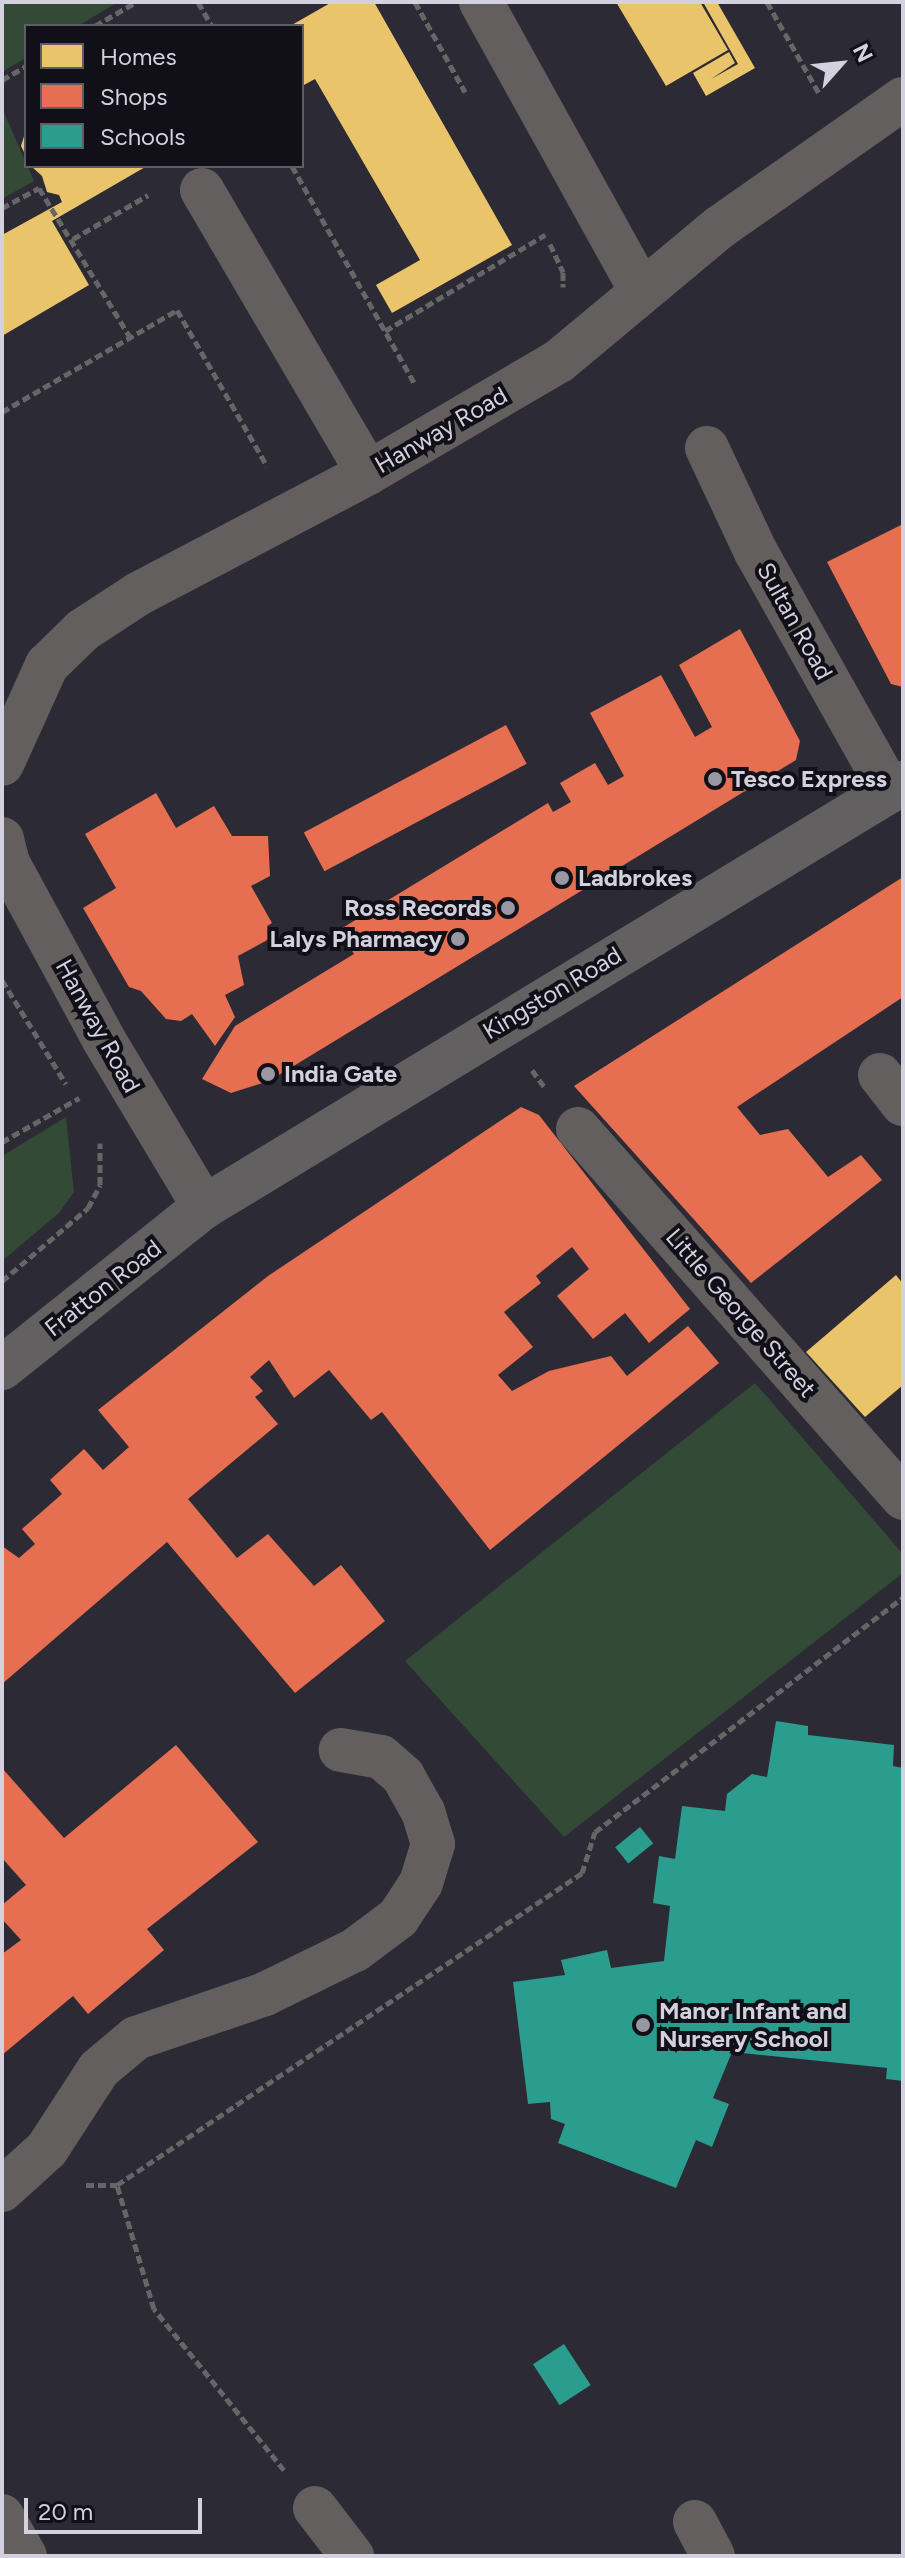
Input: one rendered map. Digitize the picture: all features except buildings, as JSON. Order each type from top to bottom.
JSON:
[{"type":"main road","name":"Kingston Road","points":[[204,1207],[496,1026],[897,787]]},
{"type":"main road","name":"Fratton Road","points":[[2,1368],[204,1207]]},
{"type":"street","points":[[481,2],[640,289]]},
{"type":"street","name":"Hanway Road","points":[[2,764],[47,665],[83,630],[138,594],[368,473],[559,361],[595,335],[640,289],[903,99]]},
{"type":"street","points":[[181,189],[368,473]]},
{"type":"street","name":"Sultan Road","points":[[707,448],[756,552],[897,787]]},
{"type":"street","name":"Hanway Road","points":[[2,839],[8,863],[104,1040],[204,1207]]},
{"type":"street","name":"Little George Street","points":[[578,1129],[903,1498]]},
{"type":"street","points":[[2,2190],[47,2149],[99,2069],[136,2038],[265,1994],[355,1950],[398,1918],[421,1883],[433,1844],[423,1812],[403,1776],[381,1757],[341,1750]]},
{"type":"street","points":[[315,2508],[352,2556]]},
{"type":"street","points":[[2,2516],[25,2556]]},
{"type":"path","points":[[98,24],[136,2]]},
{"type":"path","points":[[198,2],[211,24]]},
{"type":"path","points":[[415,2],[469,98]]},
{"type":"path","points":[[767,2],[824,101]]},
{"type":"path","points":[[2,80],[24,67]]},
{"type":"path","points":[[293,168],[418,389]]},
{"type":"path","points":[[2,208],[39,188],[73,239],[130,337]]},
{"type":"path","points":[[73,239],[181,189]]},
{"type":"path","points":[[538,221],[563,272],[564,304]]},
{"type":"path","points":[[385,331],[545,235]]},
{"type":"path","points":[[2,412],[177,310],[269,471]]},
{"type":"path","points":[[2,980],[57,1077],[80,1097],[86,1109]]},
{"type":"path","points":[[496,1026],[578,1129]]},
{"type":"path","points":[[2,1142],[80,1097]]},
{"type":"path","points":[[2,1281],[88,1208],[100,1185],[99,1132]]},
{"type":"path","points":[[315,2508],[154,2309],[117,2185],[582,1873],[595,1832],[903,1597]]},
{"type":"green space","points":[[2,2],[118,2],[81,24],[24,24],[24,59],[2,72]]},
{"type":"green space","points":[[2,108],[24,158],[24,168],[28,168],[34,181],[2,199]]},
{"type":"green space","points":[[66,1117],[74,1192],[59,1213],[2,1261],[2,1156]]},
{"type":"green space","points":[[755,1383],[903,1554],[903,1573],[564,1837],[405,1661]]},
{"type":"place","name":"Tesco Express","points":[[715,779]]},
{"type":"place","name":"Ladbrokes","points":[[562,878]]},
{"type":"place","name":"Ross Records","points":[[508,908]]},
{"type":"place","name":"Lalys Pharmacy","points":[[458,939]]},
{"type":"place","name":"India Gate","points":[[268,1074]]},
{"type":"place","name":"Manor Infant and Nursery School","points":[[643,2025]]}]
